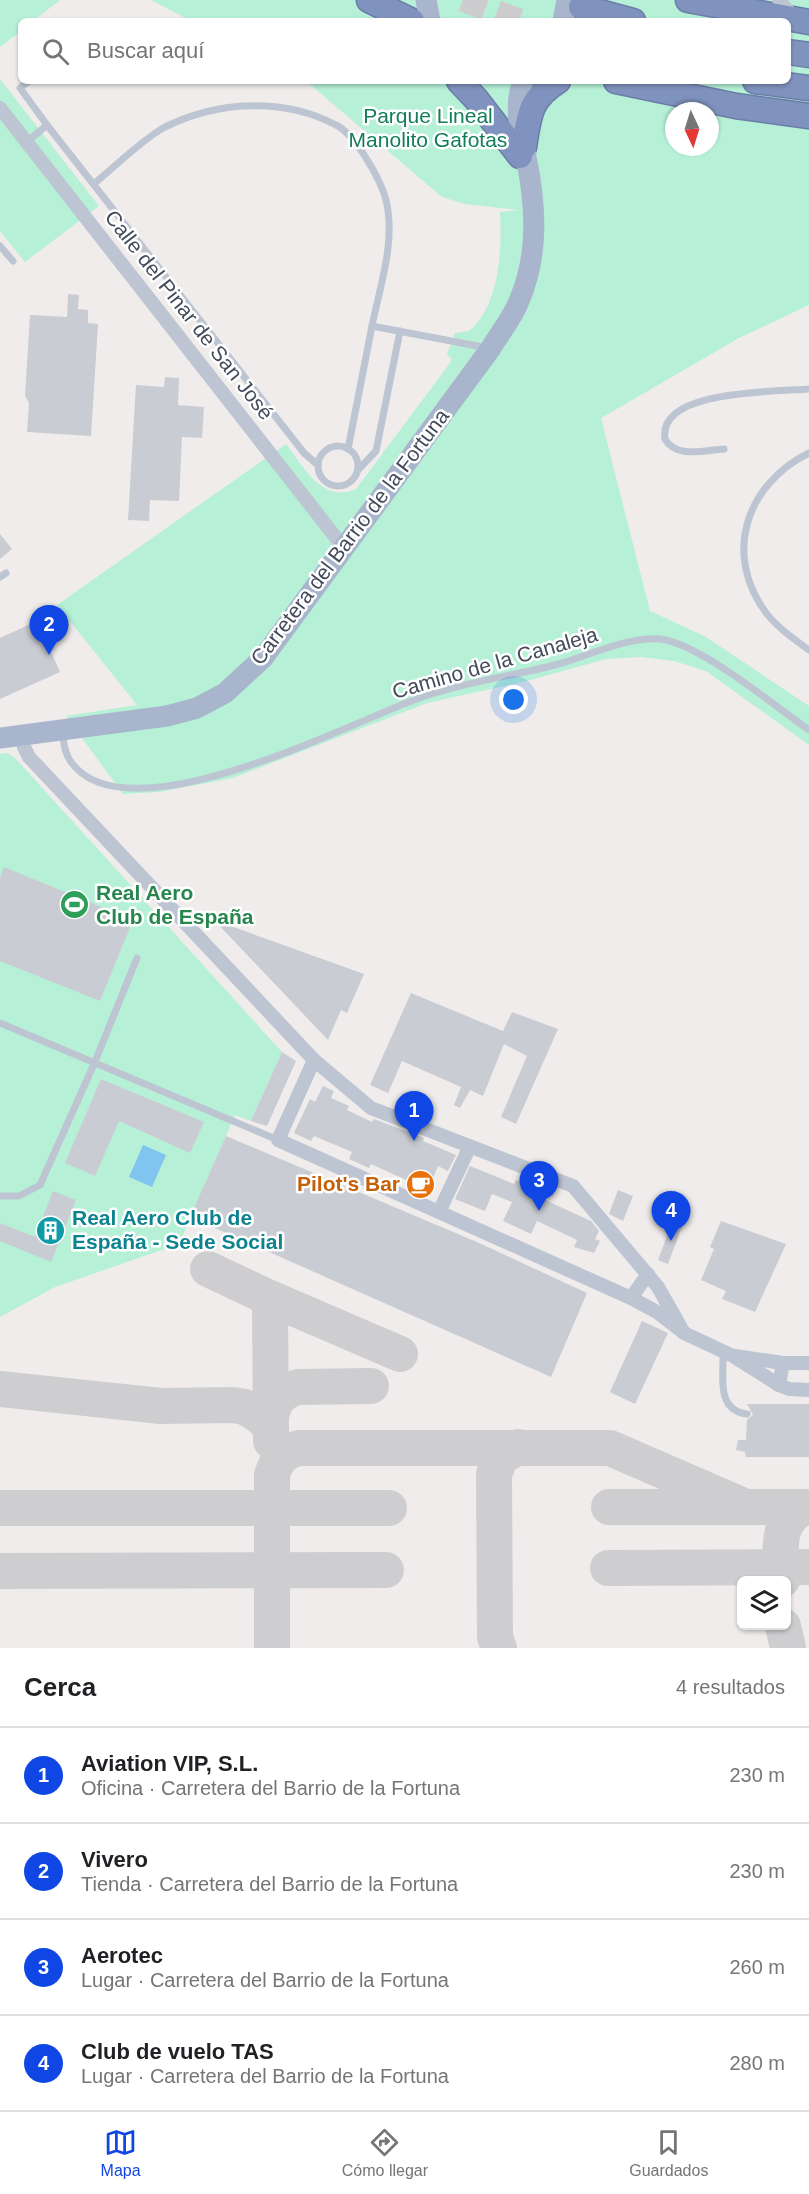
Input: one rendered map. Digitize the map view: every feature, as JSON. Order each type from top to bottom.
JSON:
[{"type":"highway","points":[[367,0],[388,18]]},
{"type":"highway","points":[[367,0],[406,18]]},
{"type":"highway","points":[[688,0],[734,5],[787,18]]},
{"type":"highway","points":[[570,9],[617,18]]},
{"type":"highway","points":[[791,52],[809,55]]},
{"type":"highway","points":[[462,84],[522,152]]},
{"type":"highway","points":[[522,152],[529,113],[542,92],[554,84]]},
{"type":"highway","points":[[630,84],[736,106],[809,116]]},
{"type":"highway","points":[[778,84],[809,88]]},
{"type":"main road","points":[[426,0],[429,18]]},
{"type":"main road","name":"Carretera del Barrio de la Fortuna","points":[[478,84],[522,152]]},
{"type":"main road","name":"Carretera del Barrio de la Fortuna","points":[[0,738],[167,716],[197,708],[225,693],[263,658],[491,348],[519,302],[533,256],[535,228],[517,107],[522,84]]},
{"type":"street","points":[[780,0],[803,22]]},
{"type":"street","name":"Calle del Pinar de San José","points":[[0,108],[344,548]]},
{"type":"street","points":[[22,735],[29,757],[314,1060],[371,1107],[573,1186],[648,1274],[662,1308],[684,1333],[728,1354],[779,1385],[789,1389],[809,1389]]},
{"type":"street","points":[[314,1060],[278,1140],[631,1298],[662,1308]]},
{"type":"street","points":[[439,1212],[470,1146]]},
{"type":"street","points":[[631,1298],[648,1274]]},
{"type":"street","points":[[728,1354],[783,1363],[809,1363]]},
{"type":"street","points":[[779,1385],[783,1363]]},
{"type":"lane","points":[[25,84],[20,88],[47,125],[303,453],[318,465]]},
{"type":"lane","points":[[94,184],[164,128],[197,115],[246,105],[286,106],[338,125],[368,160],[386,200],[388,250],[348,449]]},
{"type":"lane","points":[[27,142],[47,125]]},
{"type":"lane","points":[[0,246],[13,261]]},
{"type":"lane","points":[[372,326],[491,348]]},
{"type":"lane","points":[[358,470],[355,456],[342,446],[328,448],[319,458],[318,465],[322,479],[334,486],[348,484],[376,451],[400,331]]},
{"type":"lane","points":[[724,449],[689,452],[673,449],[665,439],[664,426],[674,414],[701,400],[809,390]]},
{"type":"lane","points":[[809,453],[783,468],[762,490],[748,519],[744,546],[748,576],[760,604],[777,625],[809,650]]},
{"type":"lane","name":"Camino de la Canaleja","points":[[62,730],[69,760],[103,784],[137,787],[178,783],[211,777],[263,762],[417,699],[557,664],[633,642],[658,639],[682,645],[705,657],[809,730]]},
{"type":"lane","points":[[0,1196],[19,1196],[40,1185],[94,1064],[137,958]]},
{"type":"lane","points":[[0,1023],[278,1140]]},
{"type":"lane","points":[[728,1354],[724,1396],[727,1405],[735,1412],[747,1414]]},
{"type":"green space","points":[[0,0],[60,0],[37,18],[18,18],[18,33],[0,47]]},
{"type":"green space","name":"Parque Lineal Manolito Gafotas","points":[[151,0],[809,0],[809,305],[739,338],[601,418],[650,611],[706,637],[809,706],[809,745],[706,671],[674,661],[641,657],[606,659],[523,682],[427,703],[233,778],[159,792],[123,794],[66,716],[137,705],[57,605],[286,444],[307,472],[324,487],[333,492],[356,489],[450,363],[452,359],[447,354],[455,333],[469,331],[487,307],[493,292],[499,259],[500,212],[519,210],[465,204],[442,197],[310,84],[791,84],[791,18],[185,18]]},
{"type":"green space","points":[[0,79],[99,206],[25,262],[0,231]]},
{"type":"green space","name":"Real Aero Club de España","points":[[7,753],[16,759],[282,1052],[251,1121],[235,1115],[179,1244],[55,1287],[0,1317],[0,754]]},
{"type":"water","points":[[143,1145],[166,1155],[152,1187],[129,1177]]},
{"type":"building","points":[[68,294],[79,295],[78,309],[88,310],[88,323],[98,324],[91,436],[27,432],[29,403],[25,396],[30,315],[67,317]]},
{"type":"building","points":[[165,377],[179,378],[178,405],[204,407],[202,438],[182,437],[179,501],[150,500],[149,521],[128,520],[136,385],[164,387]]},
{"type":"building","points":[[0,534],[12,549],[0,559]]},
{"type":"building","points":[[37,621],[60,672],[0,699],[0,638]]},
{"type":"building","points":[[4,867],[133,920],[100,1001],[0,961],[0,878]]},
{"type":"building","points":[[214,920],[364,974],[347,1013],[341,1010],[328,1040]]},
{"type":"building","points":[[411,993],[503,1031],[512,1012],[558,1029],[516,1124],[501,1117],[527,1056],[504,1044],[483,1096],[470,1090],[460,1108],[454,1105],[461,1087],[402,1061],[388,1093],[370,1085]]},
{"type":"building","points":[[282,1052],[296,1061],[267,1126],[251,1121]]},
{"type":"building","points":[[101,1079],[204,1122],[190,1153],[119,1121],[95,1176],[65,1163]]},
{"type":"building","points":[[323,1086],[334,1091],[331,1098],[349,1106],[347,1110],[372,1122],[374,1119],[424,1138],[423,1141],[456,1155],[448,1171],[438,1166],[428,1190],[371,1164],[369,1168],[349,1159],[352,1152],[314,1136],[311,1141],[294,1133],[310,1099],[315,1102]]},
{"type":"building","points":[[226,1136],[477,1242],[587,1293],[551,1377],[190,1217]]},
{"type":"building","points":[[470,1166],[514,1184],[516,1180],[548,1195],[545,1200],[591,1221],[599,1231],[595,1239],[600,1241],[594,1253],[574,1247],[577,1240],[537,1221],[531,1234],[503,1221],[512,1202],[492,1194],[485,1211],[455,1199]]},
{"type":"building","points":[[618,1190],[633,1196],[623,1221],[609,1214]]},
{"type":"building","name":"Real Aero Club de España - Sede Social","points":[[53,1191],[76,1200],[51,1262],[0,1241],[0,1223],[35,1237]]},
{"type":"building","points":[[676,1212],[686,1216],[668,1264],[658,1260]]},
{"type":"building","points":[[721,1221],[786,1244],[755,1312],[722,1299],[726,1291],[701,1280],[714,1249],[710,1247]]},
{"type":"building","points":[[642,1321],[668,1333],[635,1404],[610,1392]]},
{"type":"building","points":[[747,1404],[809,1404],[809,1457],[746,1457],[745,1452],[736,1450],[738,1440],[746,1440],[747,1420],[753,1415]]},
{"type":"taxiway","points":[[208,1269],[263,1295],[270,1304],[271,1441]]},
{"type":"taxiway","points":[[263,1295],[400,1354]]},
{"type":"taxiway","points":[[271,1416],[280,1397],[287,1391],[298,1387],[371,1386]]},
{"type":"taxiway","points":[[0,1389],[161,1406],[233,1405],[245,1407],[261,1417],[271,1428]]},
{"type":"taxiway","points":[[499,1648],[495,1637],[494,1474],[501,1457],[518,1447]]},
{"type":"taxiway","points":[[272,1648],[272,1475],[281,1457],[299,1448],[610,1448],[746,1507]]},
{"type":"taxiway","points":[[609,1507],[809,1507]]},
{"type":"taxiway","points":[[782,1576],[781,1539],[784,1529],[794,1514],[804,1507]]},
{"type":"taxiway","points":[[0,1508],[389,1508]]},
{"type":"taxiway","points":[[608,1568],[809,1567]]},
{"type":"taxiway","points":[[0,1571],[386,1570]]},
{"type":"taxiway","points":[[784,1630],[788,1648]]},
{"type":"tunnel","points":[[463,0],[513,18]]},
{"type":"place","name":"Vivero","points":[[49,655]]},
{"type":"place","name":"Real Aero Club de España","points":[[75,905]]},
{"type":"place","name":"Aviation VIP, S.L.","points":[[414,1141]]},
{"type":"place","name":"Pilot's Bar","points":[[421,1184]]},
{"type":"place","name":"Aerotec","points":[[539,1211]]},
{"type":"place","name":"Real Aero Club de España - Sede Social","points":[[51,1230]]},
{"type":"place","name":"Club de vuelo TAS","points":[[671,1241]]}]
